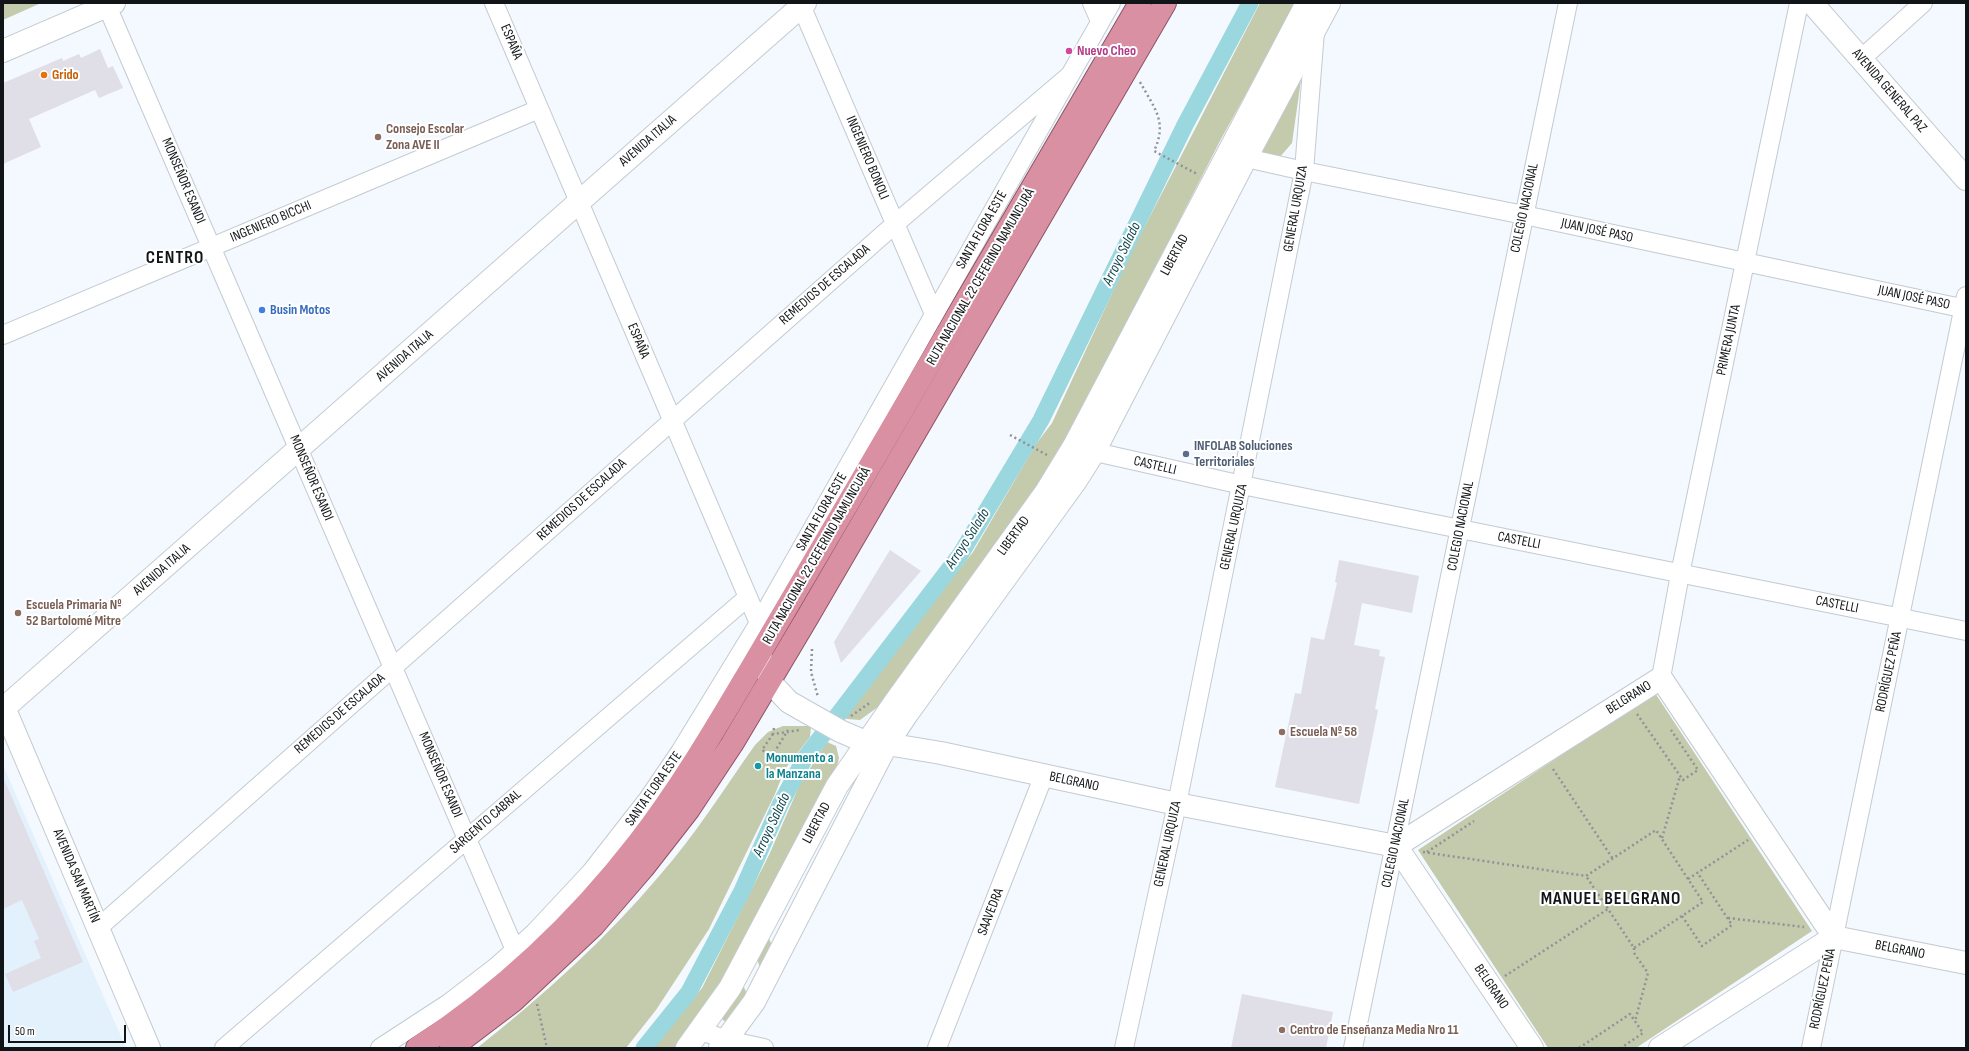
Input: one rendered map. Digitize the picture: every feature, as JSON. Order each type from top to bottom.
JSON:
[{"type":"highway","name":"RUTA NACIONAL 22 CEFERINO NAMUNCURÁ","points":[[417,1048],[494,993],[579,912],[638,844],[688,774],[1140,3]]},
{"type":"highway","name":"RUTA NACIONAL 22 CEFERINO NAMUNCURÁ","points":[[451,1048],[480,1027],[532,984],[593,926],[653,856],[709,779],[769,681],[1165,3]]},
{"type":"street","name":"ESPAÑA","points":[[494,3],[759,622],[764,669],[769,681]]},
{"type":"street","points":[[1092,3],[1100,21]]},
{"type":"street","name":"SANTA FLORA ESTE","points":[[380,1048],[449,1003],[515,950],[571,894],[630,825],[680,752],[759,622],[1111,3]]},
{"type":"street","name":"GENERAL URQUIZA","points":[[1124,1048],[1177,804],[1304,171],[1316,29],[1308,3]]},
{"type":"street","name":"LIBERTAD","points":[[723,1044],[754,1002],[877,744],[895,702],[1046,492],[1084,449],[1237,156],[1308,3]]},
{"type":"street","name":"LIBERTAD","points":[[1237,156],[1316,29],[1329,3]]},
{"type":"street","name":"COLEGIO NACIONAL","points":[[1353,1048],[1396,846],[1568,3]]},
{"type":"street","name":"PRIMERA JUNTA","points":[[1661,678],[1680,574],[1800,3]]},
{"type":"street","name":"AVENIDA GENERAL PAZ","points":[[1812,3],[1966,179]]},
{"type":"street","points":[[1861,59],[1923,3]]},
{"type":"street","points":[[3,51],[110,4]]},
{"type":"street","name":"MONSEÑOR ESANDI","points":[[110,4],[298,449],[515,950]]},
{"type":"street","name":"AVENIDA ITALIA","points":[[3,707],[579,202],[802,4]]},
{"type":"street","name":"INGENIERO BONOLI","points":[[802,4],[934,314]]},
{"type":"street","name":"REMEDIOS DE ESCALADA","points":[[98,928],[895,224],[1070,75]]},
{"type":"street","name":"INGENIERO BICCHI","points":[[3,335],[212,248],[539,108]]},
{"type":"street","name":"JUAN JOSÉ PASO","points":[[1237,156],[1304,171],[1524,215],[1745,263],[1965,305]]},
{"type":"street","name":"RODRÍGUEZ PEÑA","points":[[1811,1048],[1832,933],[1901,617],[1965,305]]},
{"type":"street","name":"CASTELLI","points":[[1084,449],[1242,486],[1966,631]]},
{"type":"street","name":"SARGENTO CABRAL","points":[[224,1048],[748,597]]},
{"type":"street","name":"BELGRANO","points":[[769,681],[789,702],[814,716],[845,724],[877,744],[941,753],[1177,804],[1396,846],[1661,678],[1832,933],[1966,963]]},
{"type":"street","name":"AVENIDA SAN MARTÍN","points":[[3,707],[149,1048]]},
{"type":"street","name":"LIBERTAD","points":[[687,1048],[701,1031],[730,988],[837,786],[877,744]]},
{"type":"street","name":"SAAVEDRA","points":[[937,1048],[1044,775]]},
{"type":"street","name":"BELGRANO","points":[[1396,846],[1532,1048]]},
{"type":"street","points":[[1660,1048],[1832,933]]},
{"type":"street","points":[[701,1031],[723,1044],[764,1048]]},
{"type":"path","points":[[1131,62],[1160,121],[1160,139],[1154,151],[1200,175],[1201,172]]},
{"type":"path","points":[[1010,435],[1037,449]]},
{"type":"path","points":[[773,734],[788,730],[814,716],[811,672],[812,646]]},
{"type":"path","points":[[845,724],[873,700]]},
{"type":"path","points":[[1631,718],[1643,710]]},
{"type":"path","points":[[1637,714],[1683,780],[1698,770],[1670,728]]},
{"type":"path","points":[[774,728],[773,734],[762,750],[772,756],[788,730]]},
{"type":"path","points":[[1546,773],[1559,765]]},
{"type":"path","points":[[1553,769],[1613,859]]},
{"type":"path","points":[[1662,839],[1680,776]]},
{"type":"path","points":[[1426,852],[1479,817]]},
{"type":"path","points":[[1396,846],[1426,852],[1586,876],[1656,830],[1703,902],[1634,948]]},
{"type":"path","points":[[1688,879],[1762,830]]},
{"type":"path","points":[[1682,916],[1702,946],[1732,925],[1698,872]]},
{"type":"path","points":[[1586,876],[1634,948],[1634,953],[1648,973],[1635,1022]]},
{"type":"path","points":[[1490,986],[1608,909]]},
{"type":"path","points":[[1728,918],[1832,933]]},
{"type":"path","points":[[532,984],[547,1048]]},
{"type":"path","points":[[1579,1048],[1630,1014],[1643,1033],[1621,1048]]},
{"type":"shaded area","points":[[3,765],[126,1048],[3,1048]]},
{"type":"green space","points":[[3,3],[41,3],[3,20]]},
{"type":"green space","points":[[1260,3],[1296,3],[1221,139],[1057,459],[882,704],[860,720],[847,719],[838,714],[870,683],[973,552],[1036,444],[1052,423],[1128,259]]},
{"type":"green space","points":[[1298,78],[1301,80],[1292,143],[1279,158],[1265,157],[1262,149]]},
{"type":"green space","points":[[1655,693],[1812,931],[1636,1048],[1548,1048],[1418,850]]},
{"type":"green space","points":[[783,726],[811,726],[810,737],[785,769],[775,794],[709,929],[656,1010],[626,1048],[477,1048],[550,987],[618,922],[673,860],[709,812],[755,745],[768,732]]},
{"type":"green space","points":[[827,742],[836,746],[839,758],[836,770],[723,983],[674,1048],[653,1048],[702,988],[769,855],[800,784]]},
{"type":"green space","points":[[767,934],[773,948],[761,971],[756,956]]},
{"type":"green space","points":[[742,983],[748,996],[727,1023],[718,1016]]},
{"type":"building","points":[[100,49],[108,68],[113,66],[123,88],[99,98],[95,90],[29,119],[41,147],[3,164],[3,83],[62,58],[63,61],[79,54],[81,58]]},
{"type":"building","points":[[890,550],[921,571],[841,663],[834,642]]},
{"type":"building","points":[[1339,560],[1419,576],[1412,613],[1362,603],[1354,645],[1380,650],[1379,656],[1385,657],[1375,709],[1378,710],[1359,804],[1275,787],[1295,693],[1301,694],[1311,637],[1324,640],[1337,583],[1335,582]]},
{"type":"building","points":[[3,777],[83,962],[13,992],[5,974],[41,958],[34,941],[39,939],[22,900],[3,909]]},
{"type":"building","name":"Centro de Enseñanza Media Nro 11","points":[[1242,994],[1333,1012],[1326,1048],[1231,1048]]},
{"type":"waterway","name":"Arroyo Salado","points":[[644,1048],[689,992],[742,891],[781,803],[805,758],[960,555],[1041,420],[1185,125],[1250,3]]},
{"type":"place","name":"Nuevo Cheo","points":[[1069,51]]},
{"type":"place","name":"Grido","points":[[44,75]]},
{"type":"place","name":"Consejo Escolar Zona AVE II","points":[[378,137]]},
{"type":"place","name":"Busin Motos","points":[[262,310]]},
{"type":"place","name":"INFOLAB Soluciones Territoriales","points":[[1186,454]]},
{"type":"place","name":"Escuela Primaria Nº 52 Bartolomé Mitre","points":[[18,613]]},
{"type":"place","name":"Escuela Nº 58","points":[[1282,732]]},
{"type":"place","name":"Monumento a la Manzana","points":[[758,766]]},
{"type":"place","name":"Centro de Enseñanza Media Nro 11","points":[[1282,1030]]},
{"type":"district","name":"CENTRO","points":[[175,258]]},
{"type":"district","name":"MANUEL BELGRANO","points":[[1611,899]]}]
